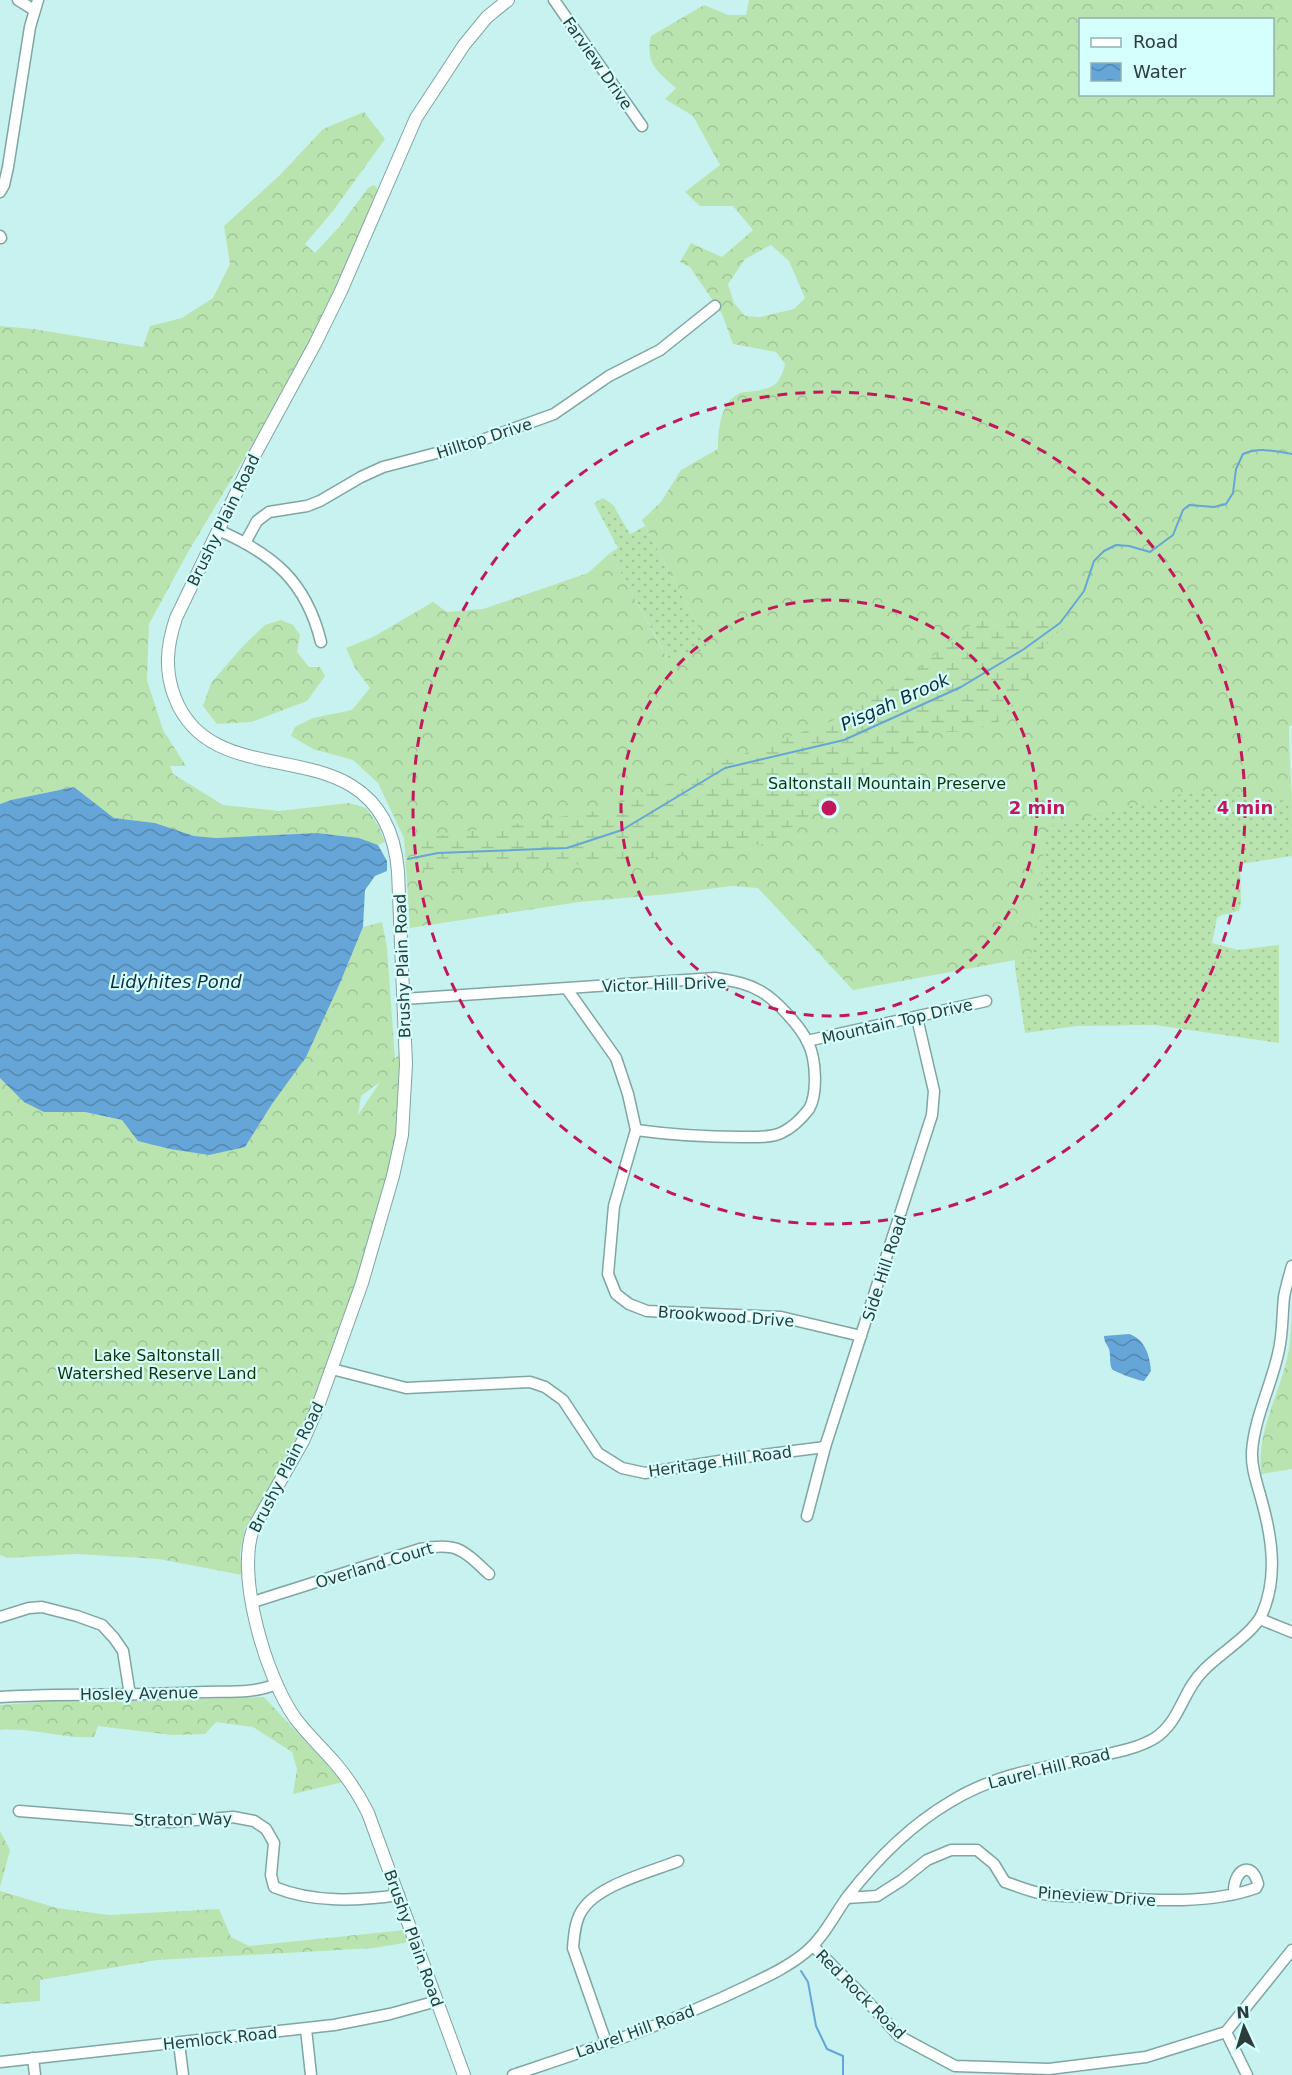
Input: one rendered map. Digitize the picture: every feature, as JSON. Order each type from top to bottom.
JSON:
[{"type":"main road","name":"Brushy Plain Road","points":[[464,2075],[368,1813],[355,1789],[337,1764],[297,1720],[276,1684],[265,1654],[247,1566],[249,1542],[253,1529],[303,1441],[332,1369],[370,1257],[388,1196],[401,1139],[406,1064],[397,856],[391,832],[376,807],[353,786],[339,779],[226,750],[202,734],[189,722],[178,705],[168,672],[168,646],[176,618],[253,458],[315,344],[417,118],[464,45],[488,17],[508,0]]},
{"type":"street","points":[[0,192],[8,167],[36,5],[18,0]]},
{"type":"street","name":"Farview Drive","points":[[554,0],[642,126]]},
{"type":"street","name":"Hilltop Drive","points":[[245,543],[257,521],[269,512],[307,506],[383,467],[471,444],[554,414],[609,376],[660,350],[716,306]]},
{"type":"street","points":[[218,530],[269,557],[294,582],[315,619],[321,642]]},
{"type":"street","name":"Victor Hill Drive","points":[[567,989],[715,978],[745,982],[783,1010],[807,1041],[814,1057],[815,1081],[810,1107],[796,1123],[780,1133],[754,1137],[688,1137],[636,1130]]},
{"type":"street","points":[[404,999],[567,989]]},
{"type":"street","name":"Brookwood Drive","points":[[567,989],[616,1058],[628,1094],[636,1130],[614,1206],[608,1274],[616,1294],[629,1304],[647,1311],[781,1317],[861,1336]]},
{"type":"street","name":"Mountain Top Drive","points":[[807,1041],[986,1001]]},
{"type":"street","name":"Side Hill Road","points":[[807,1516],[825,1447],[932,1115],[934,1090],[917,1018]]},
{"type":"street","points":[[1292,1266],[1285,1293],[1279,1352],[1255,1434],[1252,1453],[1254,1471],[1272,1540],[1270,1582],[1266,1605],[1260,1619],[1292,1632]]},
{"type":"street","name":"Heritage Hill Road","points":[[332,1369],[406,1388],[530,1382],[545,1387],[563,1400],[598,1453],[622,1468],[645,1473],[825,1447]]},
{"type":"street","name":"Overland Court","points":[[253,1602],[420,1549],[441,1545],[456,1547],[489,1574]]},
{"type":"street","points":[[0,1617],[30,1608],[42,1607],[102,1625],[123,1651],[130,1695]]},
{"type":"street","name":"Laurel Hill Road","points":[[513,2075],[679,2017],[774,1973],[813,1946],[869,1870],[929,1815],[975,1787],[1018,1772],[1130,1749],[1157,1737],[1177,1716],[1196,1678],[1218,1655],[1260,1619]]},
{"type":"street","name":"Hosley Avenue","points":[[0,1697],[255,1690],[276,1684]]},
{"type":"street","name":"Straton Way","points":[[19,1811],[144,1821],[170,1822],[233,1817],[254,1821],[266,1829],[274,1843],[271,1875],[273,1887],[288,1893],[343,1900],[399,1895]]},
{"type":"street","name":"Pineview Drive","points":[[847,1898],[877,1896],[927,1860],[951,1850],[977,1850],[993,1864],[1005,1882],[1043,1894],[1167,1901],[1234,1893]]},
{"type":"street","points":[[606,2042],[573,1948],[574,1934],[581,1912],[593,1898],[607,1888],[678,1861]]},
{"type":"street","name":"Red Rock Road","points":[[813,1946],[899,2036],[955,2066],[1050,2072],[1146,2057],[1226,2032]]},
{"type":"street","points":[[1246,2075],[1226,2032],[1292,1950]]},
{"type":"street","name":"Hemlock Road","points":[[0,2062],[306,2029],[370,2019],[437,2001]]},
{"type":"street","points":[[306,2029],[310,2075]]},
{"type":"street","points":[[179,2043],[183,2075]]},
{"type":"street","points":[[33,2058],[35,2075]]},
{"type":"green space","name":"Saltonstall Mountain Preserve","points":[[749,0],[1292,0],[1292,725],[1289,726],[1292,815],[1281,782],[1284,801],[1198,790],[1047,827],[1031,957],[853,990],[758,888],[732,886],[579,902],[410,928],[404,838],[378,783],[353,760],[313,749],[291,736],[295,727],[313,718],[352,710],[370,688],[355,668],[346,648],[373,637],[433,602],[447,612],[483,609],[588,573],[610,553],[667,658],[710,649],[642,520],[661,502],[681,470],[718,449],[721,418],[732,398],[741,392],[773,386],[780,378],[785,364],[776,352],[733,344],[722,314],[690,267],[680,262],[691,243],[722,257],[753,230],[733,206],[700,206],[685,192],[720,165],[693,116],[665,99],[676,88],[654,66],[650,46],[651,36],[704,5],[728,15],[746,15]],"holes":[[[771,245],[789,261],[805,298],[794,309],[760,317],[745,316],[734,303],[728,284],[745,259]]]},
{"type":"green space","points":[[364,112],[385,139],[333,211],[305,244],[315,253],[339,227],[368,188],[374,185],[377,191],[330,304],[264,425],[188,552],[149,624],[147,680],[163,730],[186,766],[170,766],[173,774],[223,805],[279,811],[349,803],[366,808],[378,825],[385,842],[378,845],[359,838],[317,833],[216,838],[194,836],[155,823],[114,818],[74,787],[0,804],[0,326],[33,329],[143,347],[150,326],[182,318],[213,298],[230,264],[224,226],[281,174],[323,129]]},
{"type":"green space","points":[[603,498],[613,505],[630,534],[645,526],[762,747],[724,761],[610,553],[618,548],[594,503]]},
{"type":"green space","points":[[1053,617],[1063,628],[1046,643],[1020,699],[998,722],[971,731],[932,733],[768,843],[709,853],[549,867],[465,869],[428,876],[418,860],[412,840],[603,810],[724,761],[837,719],[912,675],[977,620],[1023,620]]},
{"type":"green space","points":[[281,620],[293,625],[300,635],[297,652],[309,667],[320,667],[325,676],[307,701],[251,722],[217,724],[203,706],[211,683],[265,625]]},
{"type":"green space","points":[[1272,748],[1292,815],[1292,856],[1240,864],[1241,903],[1239,911],[1217,918],[1212,943],[1238,950],[1279,945],[1279,1043],[1155,1025],[1077,1026],[1025,1033],[1015,967],[1011,813]]},
{"type":"green space","name":"Lake Saltonstall Watershed Reserve Land","points":[[382,922],[387,947],[395,1059],[400,1053],[395,1139],[363,1262],[305,1424],[290,1454],[245,1528],[240,1554],[242,1575],[159,1559],[77,1554],[7,1558],[0,1555],[0,1078],[44,1112],[85,1112],[245,1147],[272,1104],[340,983],[363,927]],"holes":[[[380,1082],[358,1115],[361,1096]]]},
{"type":"green space","points":[[1292,1312],[1292,1469],[1261,1474],[1266,1425],[1290,1344]]},
{"type":"green space","points":[[264,1697],[343,1782],[293,1794],[297,1769],[292,1752],[253,1727],[216,1722],[205,1734],[172,1735],[98,1726],[94,1737],[0,1730],[0,1705],[54,1701],[103,1702]]},
{"type":"green space","points":[[0,1831],[10,1850],[0,1887]]},
{"type":"green space","points":[[0,1891],[57,1908],[109,1915],[219,1909],[231,1937],[249,1946],[405,1930],[410,1942],[374,1948],[157,1960],[40,1980],[40,2001],[0,2004]]},
{"type":"water","name":"Lidyhites Pond","points":[[74,787],[114,818],[155,823],[194,836],[216,838],[317,833],[359,838],[378,845],[387,861],[387,871],[375,876],[365,890],[363,927],[306,1057],[245,1147],[209,1155],[138,1141],[122,1120],[85,1112],[44,1112],[24,1102],[0,1078],[0,804]]},
{"type":"water","points":[[1129,1334],[1143,1344],[1148,1354],[1151,1371],[1144,1381],[1122,1374],[1111,1367],[1110,1351],[1104,1336]]},
{"type":"waterway","name":"Pisgah Brook","points":[[408,859],[438,853],[567,848],[622,830],[725,768],[844,740],[961,687],[1024,649],[1060,623],[1084,591],[1094,561],[1104,551],[1116,545],[1150,552],[1173,535],[1183,510],[1189,505],[1214,507],[1226,504],[1233,493],[1236,469],[1243,454],[1261,450],[1292,454]]},
{"type":"waterway","points":[[801,1971],[808,1982],[816,2026],[827,2049],[843,2056],[843,2075]]}]
